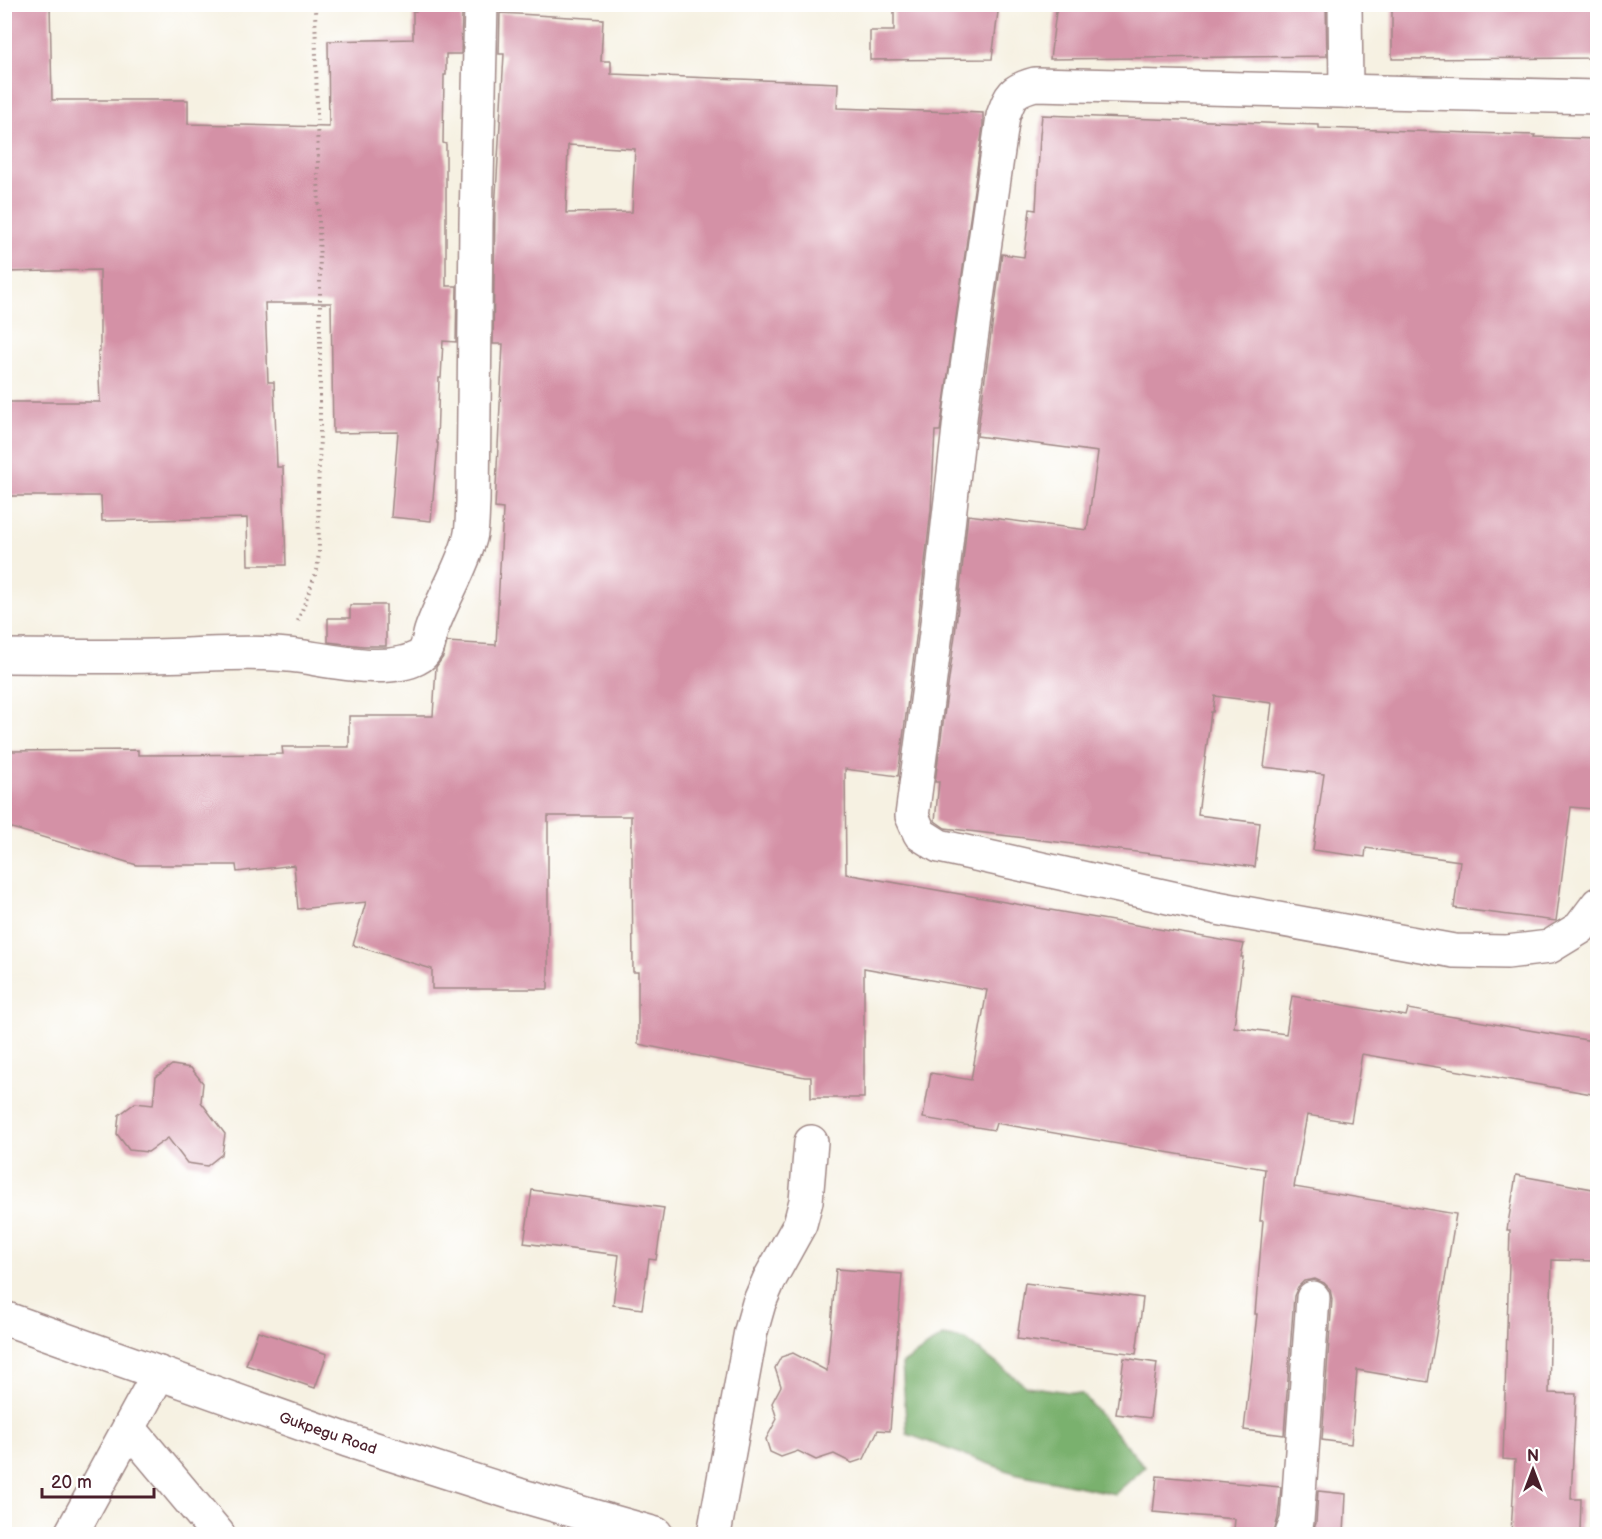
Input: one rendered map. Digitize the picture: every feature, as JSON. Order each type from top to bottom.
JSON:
[{"type":"street","points":[[4,656],[154,656],[258,652],[363,665],[398,663],[418,658],[425,652],[441,605],[470,537],[473,502],[481,4]]},
{"type":"street","points":[[1345,4],[1346,91]]},
{"type":"street","points":[[1598,97],[1035,84],[1019,88],[1009,100],[1003,116],[961,410],[936,633],[912,816],[920,834],[939,846],[1217,908],[1454,951],[1508,952],[1549,947],[1580,928],[1598,904]]},
{"type":"street","points":[[714,1534],[751,1330],[769,1280],[800,1224],[806,1201],[811,1142]]},
{"type":"street","points":[[1292,1534],[1297,1521],[1312,1298]]},
{"type":"street","name":"Gukpegu Road","points":[[4,1318],[347,1440],[519,1495],[656,1534]]},
{"type":"street","points":[[71,1534],[159,1373]]},
{"type":"street","points":[[129,1428],[218,1534]]},
{"type":"path","points":[[285,654],[317,570],[319,552],[320,277],[315,4]]},
{"type":"green space","points":[[943,1336],[966,1340],[1026,1386],[1082,1394],[1145,1467],[1115,1494],[1014,1473],[907,1434],[902,1364]]},
{"type":"building","points":[[4,4],[50,4],[52,100],[188,100],[188,124],[329,127],[328,41],[413,39],[413,11],[416,11],[417,4],[456,4],[455,10],[462,11],[461,54],[446,54],[446,75],[444,75],[446,286],[457,286],[456,342],[443,341],[431,521],[391,517],[398,432],[333,433],[331,303],[265,303],[268,382],[274,382],[277,467],[283,467],[286,565],[248,565],[247,518],[102,521],[101,496],[4,496],[4,402],[100,402],[98,351],[100,351],[100,270],[4,272]]},
{"type":"building","points":[[894,4],[999,4],[992,59],[870,60],[870,31],[894,31]]},
{"type":"building","points":[[1057,4],[1326,4],[1327,56],[1050,59]]},
{"type":"building","points":[[1392,4],[1598,4],[1598,58],[1392,59]]},
{"type":"building","points":[[500,13],[603,19],[601,61],[611,61],[611,74],[838,83],[837,108],[983,113],[940,431],[935,431],[931,510],[898,776],[845,769],[846,874],[1244,944],[1234,1027],[1286,1034],[1292,996],[1406,1016],[1408,1009],[1598,1042],[1598,1095],[1362,1054],[1351,1122],[1307,1115],[1294,1187],[1456,1214],[1428,1382],[1357,1370],[1351,1444],[1322,1440],[1332,1299],[1330,1289],[1315,1279],[1304,1281],[1294,1296],[1284,1435],[1244,1430],[1257,1314],[1255,1314],[1263,1221],[1260,1221],[1265,1169],[996,1123],[994,1130],[923,1118],[931,1073],[971,1080],[987,990],[864,968],[864,1098],[811,1098],[811,1077],[638,1044],[638,972],[633,972],[631,816],[548,816],[548,989],[432,989],[432,969],[353,945],[366,902],[298,909],[294,865],[237,872],[236,865],[137,865],[5,826],[5,751],[138,750],[138,755],[283,754],[282,747],[349,747],[349,716],[433,716],[436,667],[443,657],[447,642],[496,645],[503,509],[495,508],[503,344],[493,344],[495,211],[504,54],[499,54]],"holes":[[[568,145],[635,149],[632,212],[566,213]]]},
{"type":"building","points":[[1042,115],[1319,125],[1319,128],[1598,139],[1598,774],[1593,809],[1571,807],[1556,921],[1454,908],[1460,861],[1366,848],[1365,857],[1313,850],[1324,774],[1264,767],[1272,703],[1215,696],[1198,815],[1260,823],[1255,867],[945,828],[935,821],[939,782],[935,782],[955,635],[968,515],[1087,530],[1098,452],[977,436],[1002,254],[1024,257],[1030,209],[1036,210]]},
{"type":"building","points":[[350,605],[386,605],[386,646],[328,642],[328,618],[350,618]]},
{"type":"building","points":[[172,1065],[191,1068],[203,1083],[201,1102],[225,1134],[222,1154],[207,1166],[187,1163],[168,1138],[148,1152],[129,1150],[117,1134],[119,1115],[135,1103],[153,1105],[156,1077]]},
{"type":"building","points":[[1516,1175],[1598,1190],[1598,1261],[1552,1260],[1549,1393],[1576,1394],[1571,1499],[1581,1499],[1580,1534],[1511,1534],[1515,1460],[1503,1459],[1510,1230],[1507,1230]]},
{"type":"building","points":[[532,1190],[664,1208],[656,1260],[649,1259],[642,1309],[613,1305],[619,1255],[524,1243]]},
{"type":"building","points":[[836,1269],[902,1274],[890,1431],[878,1430],[864,1459],[852,1463],[834,1454],[816,1460],[798,1451],[781,1457],[770,1452],[766,1439],[777,1419],[772,1403],[781,1386],[775,1368],[781,1357],[793,1353],[827,1371]]},
{"type":"building","points":[[1025,1283],[1143,1298],[1136,1354],[1017,1339]]},
{"type":"building","points":[[258,1331],[327,1354],[315,1388],[246,1365]]},
{"type":"building","points":[[1124,1358],[1157,1363],[1150,1418],[1116,1414]]},
{"type":"building","points":[[1157,1476],[1281,1487],[1274,1533],[1234,1530],[1235,1519],[1153,1512]]},
{"type":"building","points":[[1318,1491],[1346,1494],[1344,1534],[1312,1534],[1316,1523]]}]
